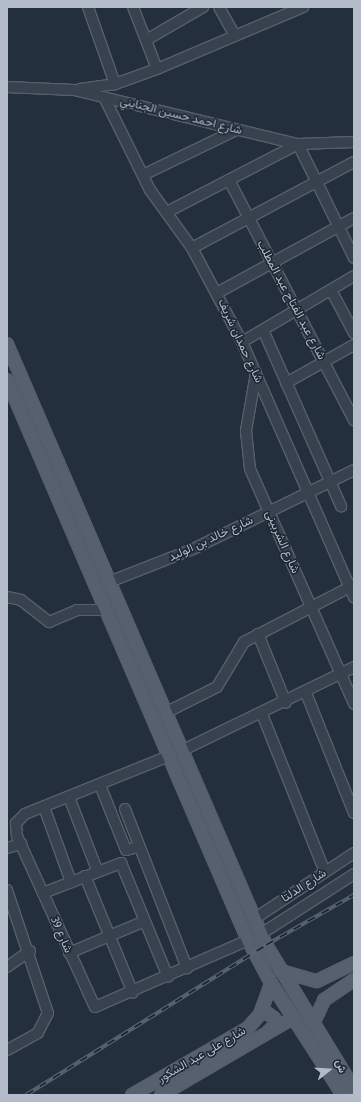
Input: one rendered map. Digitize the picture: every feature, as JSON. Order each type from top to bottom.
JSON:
[{"type":"main road","points":[[7,344],[254,919],[281,971],[354,1089]]},
{"type":"main road","points":[[7,380],[11,399],[114,627],[248,940],[292,1018],[343,1095]]},
{"type":"main road","points":[[114,627],[126,621]]},
{"type":"main road","points":[[281,971],[317,981],[354,963]]},
{"type":"main road","points":[[313,1024],[318,1008],[328,996],[354,980]]},
{"type":"main road","points":[[317,981],[319,989],[328,996]]},
{"type":"main road","name":"شارع على عبد الشكور","points":[[132,1095],[248,1028],[260,1014],[271,983]]},
{"type":"main road","points":[[260,1014],[272,1015],[276,1024],[262,1036]]},
{"type":"main road","name":"شارع على عبد الشكور","points":[[161,1095],[292,1018]]},
{"type":"street","points":[[88,7],[115,84]]},
{"type":"street","points":[[148,39],[202,7]]},
{"type":"street","points":[[219,7],[234,34]]},
{"type":"street","points":[[74,90],[115,84],[157,69],[234,34],[304,7]]},
{"type":"street","points":[[138,9],[157,69]]},
{"type":"street","name":"شارع احمد حسين الجنايني","points":[[7,87],[74,90],[298,144],[354,142]]},
{"type":"street","name":"شارع حمدان شريف","points":[[104,97],[143,175],[192,248],[242,342],[306,494],[352,586],[354,597]]},
{"type":"street","points":[[143,175],[236,130]]},
{"type":"street","points":[[167,212],[298,144],[315,182],[354,258]]},
{"type":"street","points":[[192,248],[354,162]]},
{"type":"street","name":"شارع عبد الفتاح عبد المطلب","points":[[229,180],[271,264],[354,420]]},
{"type":"street","points":[[217,293],[354,218]]},
{"type":"street","points":[[242,342],[354,276]]},
{"type":"street","points":[[331,290],[354,333]]},
{"type":"street","points":[[263,330],[341,506]]},
{"type":"street","points":[[286,383],[354,345]]},
{"type":"street","name":"شارع الشربينى","points":[[256,373],[246,450],[268,512],[354,704]]},
{"type":"street","name":"شارع خالد بن الوليد","points":[[109,582],[193,549],[354,470]]},
{"type":"street","points":[[165,713],[218,687],[230,670],[238,648],[258,634],[312,608],[352,586]]},
{"type":"street","points":[[7,597],[21,600],[49,622],[77,610],[106,610]]},
{"type":"street","points":[[258,634],[286,703]]},
{"type":"street","points":[[181,751],[286,703],[354,667]]},
{"type":"street","points":[[306,693],[354,813]]},
{"type":"street","points":[[262,714],[325,872]]},
{"type":"street","points":[[71,882],[44,807],[169,756]]},
{"type":"street","points":[[100,785],[126,850],[138,847]]},
{"type":"street","points":[[70,797],[97,870]]},
{"type":"street","name":"شارع 39","points":[[44,807],[21,816],[16,823],[21,844],[95,1007],[133,993]]},
{"type":"street","points":[[126,809],[138,847],[187,968]]},
{"type":"street","points":[[7,848],[21,844]]},
{"type":"street","name":"شارع الدلتا","points":[[254,919],[354,853]]},
{"type":"street","points":[[44,894],[97,870],[121,863],[168,977]]},
{"type":"street","name":"شارع الدلتا","points":[[261,934],[354,874]]},
{"type":"street","points":[[85,876],[133,993],[248,940]]},
{"type":"street","points":[[305,886],[315,899]]},
{"type":"street","points":[[7,1050],[38,1033],[48,1018],[30,951],[8,892]]},
{"type":"street","points":[[69,952],[145,921]]},
{"type":"street","points":[[7,967],[30,951]]},
{"type":"railway","points":[[26,1095],[266,945],[354,895]]}]
